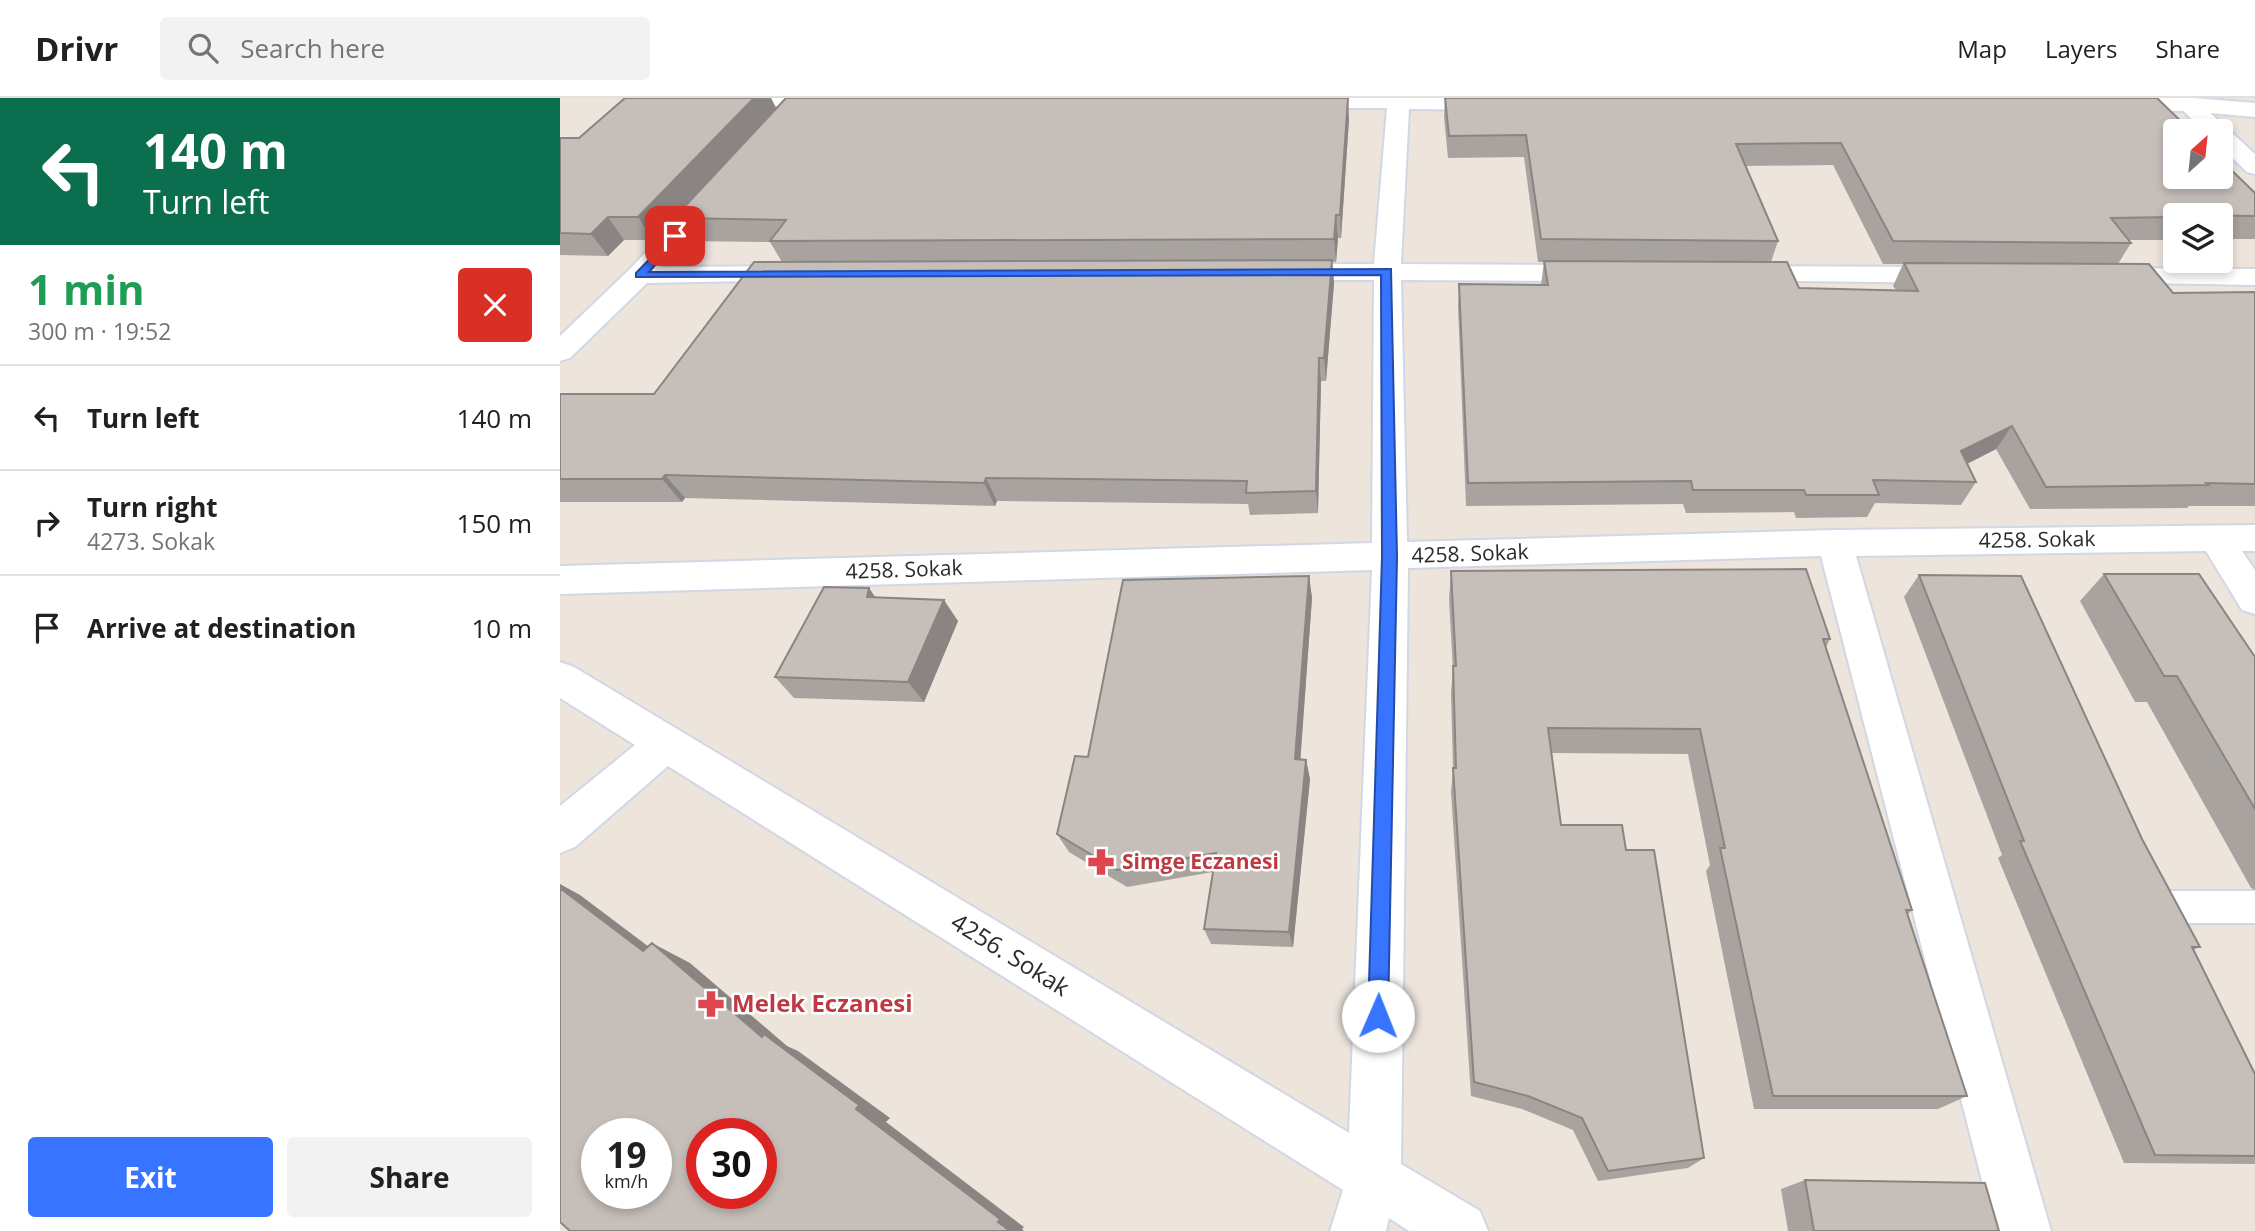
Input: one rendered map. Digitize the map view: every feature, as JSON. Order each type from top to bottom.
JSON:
[{"type":"street","points":[[689,98],[854,100]]},
{"type":"street","points":[[780,120],[799,99]]},
{"type":"street","points":[[1358,1231],[1374,1178],[1390,557],[1387,272],[1399,100]]},
{"type":"street","points":[[1273,101],[1520,103]]},
{"type":"street","points":[[2090,104],[2184,101],[2255,110]]},
{"type":"street","points":[[2184,101],[2204,119]]},
{"type":"street","points":[[2233,146],[2255,167]]},
{"type":"street","points":[[560,352],[640,275],[733,172]]},
{"type":"street","points":[[1249,272],[1621,273]]},
{"type":"street","points":[[640,275],[820,274]]},
{"type":"street","points":[[1718,274],[1979,275]]},
{"type":"street","points":[[2076,275],[2255,276]]},
{"type":"street","points":[[2214,537],[2255,600]]},
{"type":"street","name":"4258. Sokak","points":[[560,580],[1835,543],[2255,538]]},
{"type":"street","points":[[1835,543],[2023,1231]]},
{"type":"street","name":"4256. Sokak","points":[[560,678],[1460,1231]]},
{"type":"street","points":[[560,833],[666,743]]},
{"type":"lane","points":[[2168,907],[2255,907]]},
{"type":"building","points":[[625,98],[754,98],[638,217],[608,217],[591,234],[560,233],[560,138],[579,138]]},
{"type":"building","points":[[786,98],[1348,98],[1340,215],[1336,215],[1334,239],[770,241],[786,220],[674,218]]},
{"type":"building","points":[[1445,98],[2157,98],[2179,119],[2163,119],[2163,189],[2233,189],[2233,172],[2255,193],[2255,216],[2233,216],[2233,203],[2163,203],[2163,217],[2111,218],[2131,243],[1893,241],[1841,143],[1736,144],[1778,241],[1541,239],[1526,135],[1449,136]]},
{"type":"building","points":[[1332,260],[1324,358],[1319,358],[1316,491],[1246,493],[1247,481],[986,478],[984,483],[665,475],[662,479],[560,479],[560,394],[654,394],[754,262]]},
{"type":"building","points":[[1544,261],[1787,262],[1799,288],[1918,291],[1904,263],[2149,264],[2173,293],[2255,292],[2255,484],[2046,487],[2012,426],[1961,451],[1976,482],[1873,480],[1879,495],[1806,495],[1804,490],[1693,490],[1691,481],[1468,483],[1459,284],[1548,285]]},
{"type":"building","points":[[1806,569],[1830,639],[1823,639],[1912,910],[1906,910],[1967,1096],[1773,1096],[1720,848],[1725,848],[1700,729],[1548,728],[1561,825],[1622,825],[1626,850],[1654,850],[1704,1158],[1608,1171],[1582,1118],[1528,1096],[1474,1082],[1453,768],[1456,768],[1453,666],[1456,666],[1451,571]]},
{"type":"building","points":[[2104,574],[2199,574],[2255,657],[2255,809],[2177,676],[2164,676]]},
{"type":"building","points":[[1919,575],[2021,576],[2142,839],[2200,947],[2192,947],[2255,1074],[2255,1156],[2155,1155],[2020,841],[2024,841]]},
{"type":"building","points":[[1309,576],[1295,759],[1306,760],[1289,932],[1204,929],[1216,853],[1117,870],[1057,834],[1075,756],[1088,757],[1123,580]]},
{"type":"building","points":[[824,587],[869,588],[867,597],[944,600],[908,682],[775,677]]},
{"type":"building","points":[[560,888],[643,951],[652,943],[762,1037],[764,1034],[859,1105],[856,1109],[1000,1219],[998,1222],[1010,1231],[570,1231],[560,1222]]},
{"type":"building","points":[[1805,1180],[1985,1183],[1999,1231],[1814,1231]]},
{"type":"place","name":"Simge Eczanesi","points":[[1101,862]]},
{"type":"place","name":"Melek Eczanesi","points":[[711,1004]]},
{"type":"route","points":[[675,236],[640,275],[1387,272],[1390,557],[1378,1016]]}]
